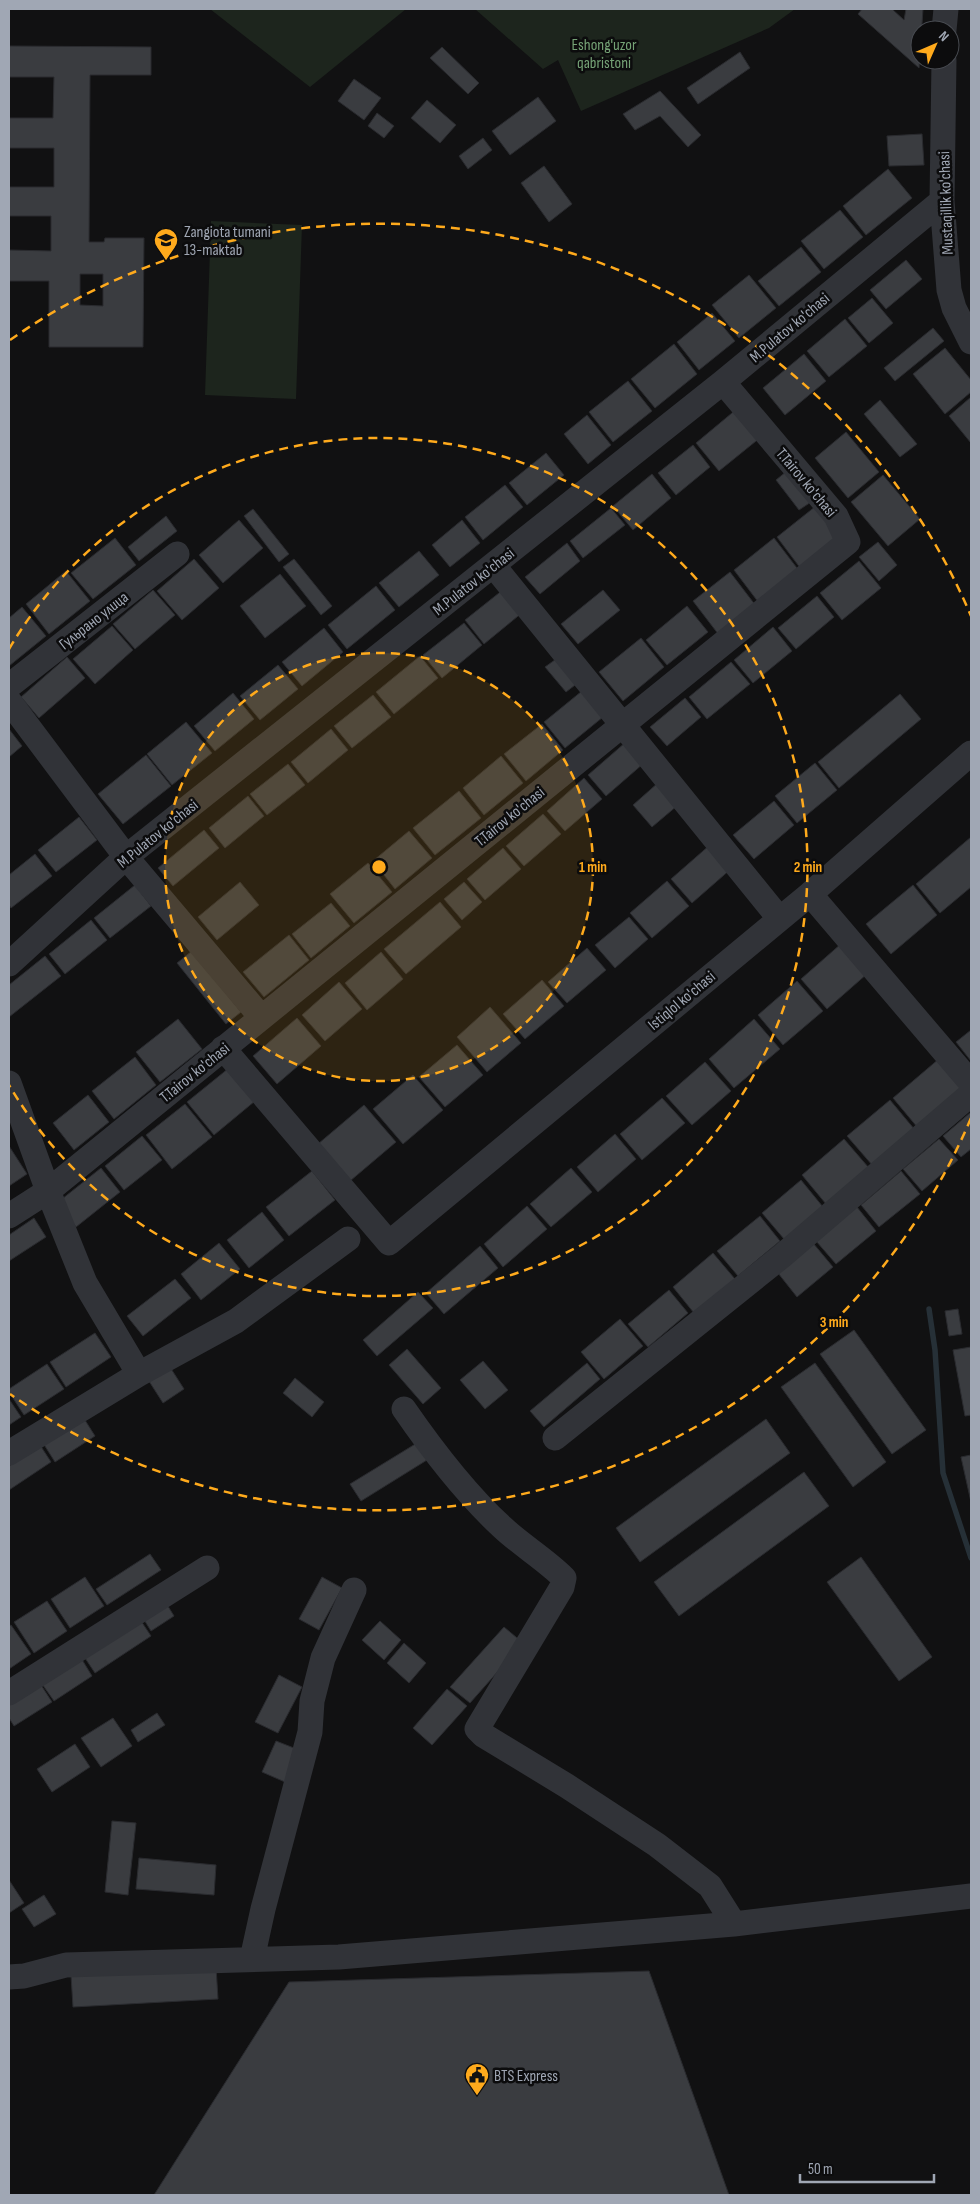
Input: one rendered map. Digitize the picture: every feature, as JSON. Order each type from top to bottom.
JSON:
[{"type":"street","name":"Mustaqillik ko'chasi","points":[[944,70],[942,201],[948,290],[954,308],[971,342]]},
{"type":"street","name":"M.Pulatov ko'chasi","points":[[9,964],[126,857],[723,382],[942,201]]},
{"type":"street","name":"T.Tairov ko'chasi","points":[[9,1216],[48,1192],[261,1017],[848,542],[836,516],[723,382]]},
{"type":"street","name":"Гульрано улица","points":[[9,686],[177,554]]},
{"type":"street","points":[[493,565],[779,918]]},
{"type":"street","points":[[9,702],[126,857],[261,1017]]},
{"type":"street","name":"Istiqlol ko'chasi","points":[[223,1048],[388,1243],[810,894],[971,753]]},
{"type":"street","points":[[810,894],[971,1083]]},
{"type":"street","points":[[9,1083],[48,1192],[85,1283],[139,1374]]},
{"type":"street","points":[[555,1438],[782,1256],[971,1094]]},
{"type":"street","points":[[9,1454],[139,1374],[236,1321],[348,1239]]},
{"type":"street","points":[[404,1409],[452,1474],[502,1527],[564,1578],[562,1587],[477,1729],[483,1735],[567,1786],[657,1845],[710,1886],[734,1924]]},
{"type":"street","points":[[9,1693],[206,1568]]},
{"type":"street","points":[[252,1959],[263,1909],[310,1732],[312,1701],[323,1658],[354,1590]]},
{"type":"street","points":[[9,1977],[24,1976],[66,1965],[339,1957],[734,1924],[971,1896]]},
{"type":"green space","points":[[210,9],[406,9],[310,87]]},
{"type":"green space","name":"Eshong'uzor qabristoni","points":[[475,9],[795,9],[769,28],[581,111],[558,60],[543,69]]},
{"type":"green space","points":[[211,221],[302,225],[296,399],[205,395]]},
{"type":"building","points":[[862,9],[892,9],[904,20],[906,9],[923,9],[922,20],[910,20],[910,60],[858,14]]},
{"type":"building","points":[[9,46],[151,47],[151,75],[90,75],[89,242],[104,242],[105,238],[144,238],[143,347],[49,347],[49,281],[9,281],[9,250],[51,251],[51,216],[9,216],[9,187],[54,187],[54,148],[9,148],[9,118],[53,118],[54,77],[9,77]],"holes":[[[80,274],[103,274],[103,306],[80,305]]]},
{"type":"building","points":[[442,47],[479,83],[468,94],[430,58]]},
{"type":"building","points":[[740,52],[750,68],[698,104],[687,88]]},
{"type":"building","points":[[354,79],[381,98],[364,120],[338,101]]},
{"type":"building","points":[[660,91],[701,135],[688,147],[660,116],[635,130],[623,114]]},
{"type":"building","points":[[538,97],[556,121],[510,155],[492,131]]},
{"type":"building","points":[[427,100],[456,125],[440,143],[411,118]]},
{"type":"building","points":[[377,113],[394,126],[384,138],[368,126]]},
{"type":"building","points":[[922,134],[924,165],[889,166],[887,136]]},
{"type":"building","points":[[483,138],[492,150],[468,169],[459,156]]},
{"type":"building","points":[[544,166],[572,204],[549,222],[521,183]]},
{"type":"building","points":[[888,169],[912,198],[866,235],[843,206]]},
{"type":"building","points":[[840,210],[863,237],[824,269],[801,241]]},
{"type":"building","points":[[801,247],[821,272],[779,306],[758,281]]},
{"type":"building","points":[[906,260],[922,279],[886,309],[870,290]]},
{"type":"building","points":[[749,275],[776,308],[739,338],[712,305]]},
{"type":"building","points":[[872,298],[893,323],[869,343],[848,318]]},
{"type":"building","points":[[712,313],[735,341],[699,370],[677,342]]},
{"type":"building","points":[[845,319],[867,346],[829,377],[807,351]]},
{"type":"building","points":[[933,328],[944,341],[895,381],[884,368]]},
{"type":"building","points":[[674,344],[697,374],[655,408],[631,379]]},
{"type":"building","points":[[945,348],[971,380],[971,392],[945,414],[913,374]]},
{"type":"building","points":[[804,354],[826,381],[785,415],[763,388]]},
{"type":"building","points":[[628,381],[652,411],[613,442],[589,412]]},
{"type":"building","points":[[971,397],[971,443],[949,416]]},
{"type":"building","points":[[880,400],[917,444],[900,457],[864,414]]},
{"type":"building","points":[[738,408],[761,437],[719,471],[696,443]]},
{"type":"building","points":[[587,415],[611,445],[588,464],[564,434]]},
{"type":"building","points":[[846,432],[879,472],[848,498],[815,458]]},
{"type":"building","points":[[693,445],[710,467],[676,495],[658,473]]},
{"type":"building","points":[[546,453],[564,475],[527,505],[509,483]]},
{"type":"building","points":[[787,471],[811,502],[799,510],[776,480]]},
{"type":"building","points":[[652,474],[671,498],[633,530],[613,506]]},
{"type":"building","points":[[883,475],[920,519],[888,546],[851,502]]},
{"type":"building","points":[[505,485],[523,507],[483,540],[465,517]]},
{"type":"building","points":[[816,506],[841,538],[801,569],[777,537]]},
{"type":"building","points":[[611,508],[625,525],[583,558],[570,541]]},
{"type":"building","points":[[253,509],[289,554],[279,562],[244,516]]},
{"type":"building","points":[[166,516],[177,531],[139,561],[128,547]]},
{"type":"building","points":[[239,520],[263,548],[223,583],[199,555]]},
{"type":"building","points":[[462,520],[480,543],[450,567],[432,545]]},
{"type":"building","points":[[115,538],[136,565],[93,599],[71,573]]},
{"type":"building","points":[[774,538],[800,572],[759,603],[734,570]]},
{"type":"building","points":[[878,542],[897,565],[879,581],[859,557]]},
{"type":"building","points":[[567,543],[580,561],[540,594],[525,577]]},
{"type":"building","points":[[419,551],[439,575],[399,607],[379,583]]},
{"type":"building","points":[[194,559],[219,588],[182,620],[157,591]]},
{"type":"building","points":[[294,559],[332,606],[321,615],[283,567]]},
{"type":"building","points":[[859,561],[881,588],[842,620],[820,593]]},
{"type":"building","points":[[66,571],[90,601],[49,634],[26,604]]},
{"type":"building","points":[[730,572],[756,606],[719,635],[693,601]]},
{"type":"building","points":[[280,574],[306,606],[265,638],[240,606]]},
{"type":"building","points":[[376,586],[395,610],[347,649],[328,625]]},
{"type":"building","points":[[504,589],[523,612],[484,644],[465,620]]},
{"type":"building","points":[[153,590],[175,615],[135,649],[113,624]]},
{"type":"building","points":[[603,590],[620,610],[578,644],[561,624]]},
{"type":"building","points":[[817,596],[834,617],[796,649],[778,628]]},
{"type":"building","points":[[687,606],[708,632],[667,665],[646,640]]},
{"type":"building","points":[[22,607],[46,636],[9,666],[9,618]]},
{"type":"building","points":[[464,623],[482,645],[442,678],[423,655]]},
{"type":"building","points":[[112,626],[133,650],[95,684],[73,659]]},
{"type":"building","points":[[773,627],[792,651],[753,683],[734,660]]},
{"type":"building","points":[[324,628],[343,652],[302,686],[282,662]]},
{"type":"building","points":[[641,638],[664,667],[623,701],[599,672]]},
{"type":"building","points":[[420,656],[438,678],[394,714],[376,692]]},
{"type":"building","points":[[67,657],[85,678],[39,718],[21,697]]},
{"type":"building","points":[[559,657],[579,682],[566,692],[545,667]]},
{"type":"building","points":[[731,662],[750,684],[707,719],[689,697]]},
{"type":"building","points":[[278,665],[298,689],[260,720],[240,696]]},
{"type":"building","points":[[582,691],[603,717],[565,748],[544,722]]},
{"type":"building","points":[[233,693],[254,719],[215,751],[194,726]]},
{"type":"building","points":[[900,694],[921,719],[839,788],[818,762]]},
{"type":"building","points":[[373,695],[391,717],[352,748],[334,726]]},
{"type":"building","points":[[685,698],[701,717],[667,746],[650,727]]},
{"type":"building","points":[[186,722],[212,753],[172,785],[147,754]]},
{"type":"building","points":[[542,724],[563,750],[526,781],[504,754]]},
{"type":"building","points":[[9,729],[22,746],[9,757]]},
{"type":"building","points":[[331,729],[348,750],[308,783],[291,762]]},
{"type":"building","points":[[626,742],[644,763],[606,796],[588,775]]},
{"type":"building","points":[[146,755],[171,786],[123,824],[98,794]]},
{"type":"building","points":[[501,756],[523,783],[484,815],[463,788]]},
{"type":"building","points":[[815,763],[837,790],[797,823],[775,796]]},
{"type":"building","points":[[288,764],[305,785],[267,815],[250,794]]},
{"type":"building","points":[[584,778],[602,799],[565,831],[547,811]]},
{"type":"building","points":[[659,782],[678,805],[652,827],[633,805]]},
{"type":"building","points":[[459,791],[481,818],[435,855],[413,828]]},
{"type":"building","points":[[248,796],[264,816],[225,848],[209,828]]},
{"type":"building","points":[[774,801],[794,825],[754,859],[733,835]]},
{"type":"building","points":[[543,814],[561,834],[524,866],[506,846]]},
{"type":"building","points":[[79,817],[97,840],[56,872],[38,850]]},
{"type":"building","points":[[204,830],[219,848],[173,886],[158,868]]},
{"type":"building","points":[[409,831],[432,858],[395,889],[373,861]]},
{"type":"building","points":[[971,837],[971,887],[940,913],[916,884]]},
{"type":"building","points":[[711,844],[732,868],[692,903],[671,879]]},
{"type":"building","points":[[503,848],[521,869],[485,900],[467,879]]},
{"type":"building","points":[[35,854],[52,876],[11,908],[9,905],[9,875]]},
{"type":"building","points":[[368,863],[392,892],[354,923],[330,894]]},
{"type":"building","points":[[667,881],[689,906],[652,938],[630,913]]},
{"type":"building","points":[[240,882],[259,905],[217,940],[198,917]]},
{"type":"building","points":[[464,882],[482,902],[462,920],[444,899]]},
{"type":"building","points":[[135,885],[151,906],[110,938],[94,918]]},
{"type":"building","points":[[913,885],[937,915],[891,954],[866,924]]},
{"type":"building","points":[[440,902],[461,927],[406,974],[384,949]]},
{"type":"building","points":[[331,903],[350,926],[311,958],[292,934]]},
{"type":"building","points":[[629,917],[648,939],[615,968],[595,945]]},
{"type":"building","points":[[91,920],[107,940],[65,974],[49,954]]},
{"type":"building","points":[[289,935],[309,960],[264,997],[243,972]]},
{"type":"building","points":[[842,943],[868,973],[827,1009],[801,979]]},
{"type":"building","points":[[587,948],[606,970],[567,1003],[548,982]]},
{"type":"building","points":[[192,951],[241,1012],[226,1024],[177,963]]},
{"type":"building","points":[[381,952],[403,979],[367,1010],[345,983]]},
{"type":"building","points":[[45,956],[61,976],[9,1017],[9,985]]},
{"type":"building","points":[[542,980],[564,1006],[525,1039],[503,1014]]},
{"type":"building","points":[[797,981],[823,1011],[783,1045],[758,1015]]},
{"type":"building","points":[[339,982],[362,1009],[325,1041],[302,1015]]},
{"type":"building","points":[[490,1007],[521,1043],[487,1072],[457,1037]]},
{"type":"building","points":[[297,1018],[321,1046],[277,1084],[253,1056]]},
{"type":"building","points":[[178,1019],[202,1049],[160,1082],[136,1052]]},
{"type":"building","points":[[754,1019],[780,1049],[734,1088],[709,1059]]},
{"type":"building","points":[[971,1030],[971,1061],[956,1042]]},
{"type":"building","points":[[457,1045],[483,1075],[445,1107],[419,1077]]},
{"type":"building","points":[[135,1057],[156,1085],[114,1119],[92,1091]]},
{"type":"building","points":[[940,1058],[966,1088],[918,1128],[893,1098]]},
{"type":"building","points":[[705,1062],[731,1091],[692,1125],[666,1096]]},
{"type":"building","points":[[229,1068],[255,1101],[214,1135],[187,1102]]},
{"type":"building","points":[[413,1075],[443,1110],[403,1144],[373,1109]]},
{"type":"building","points":[[88,1095],[109,1122],[74,1150],[53,1123]]},
{"type":"building","points":[[662,1098],[685,1123],[642,1160],[620,1134]]},
{"type":"building","points":[[890,1100],[915,1130],[873,1166],[847,1136]]},
{"type":"building","points":[[185,1104],[212,1137],[172,1169],[146,1135]]},
{"type":"building","points":[[364,1105],[396,1142],[350,1181],[318,1144]]},
{"type":"building","points":[[971,1112],[971,1149],[961,1157],[943,1136]]},
{"type":"building","points":[[615,1134],[636,1159],[598,1192],[577,1167]]},
{"type":"building","points":[[142,1136],[162,1160],[124,1190],[105,1166]]},
{"type":"building","points":[[844,1139],[869,1168],[826,1204],[802,1175]]},
{"type":"building","points":[[939,1139],[958,1160],[922,1191],[903,1169]]},
{"type":"building","points":[[9,1146],[27,1174],[9,1186]]},
{"type":"building","points":[[101,1168],[120,1192],[76,1227],[57,1203]]},
{"type":"building","points":[[571,1168],[592,1192],[551,1227],[530,1204]]},
{"type":"building","points":[[312,1171],[335,1200],[289,1236],[266,1207]]},
{"type":"building","points":[[901,1171],[920,1194],[879,1227],[861,1205]]},
{"type":"building","points":[[801,1180],[823,1207],[784,1239],[762,1213]]},
{"type":"building","points":[[527,1206],[547,1229],[503,1267],[484,1244]]},
{"type":"building","points":[[857,1207],[876,1231],[836,1264],[816,1241]]},
{"type":"building","points":[[262,1212],[284,1240],[249,1268],[227,1240]]},
{"type":"building","points":[[760,1216],[780,1241],[738,1276],[717,1251]]},
{"type":"building","points":[[34,1218],[46,1237],[9,1261],[9,1235]]},
{"type":"building","points":[[219,1243],[240,1269],[201,1300],[181,1274]]},
{"type":"building","points":[[813,1243],[833,1267],[797,1297],[778,1273]]},
{"type":"building","points":[[480,1246],[498,1268],[444,1314],[426,1293]]},
{"type":"building","points":[[713,1253],[735,1279],[694,1313],[673,1287]]},
{"type":"building","points":[[175,1279],[191,1298],[143,1336],[127,1316]]},
{"type":"building","points":[[669,1290],[688,1313],[648,1347],[628,1324]]},
{"type":"building","points":[[418,1292],[433,1308],[377,1356],[363,1340]]},
{"type":"building","points":[[958,1309],[962,1334],[949,1336],[945,1311]]},
{"type":"building","points":[[620,1319],[643,1346],[604,1379],[581,1352]]},
{"type":"building","points":[[854,1330],[926,1430],[892,1454],[820,1354]]},
{"type":"building","points":[[95,1333],[111,1357],[66,1387],[50,1362]]},
{"type":"building","points":[[971,1347],[971,1415],[965,1416],[953,1350]]},
{"type":"building","points":[[407,1349],[441,1388],[423,1404],[389,1365]]},
{"type":"building","points":[[483,1361],[508,1390],[485,1409],[460,1380]]},
{"type":"building","points":[[587,1363],[600,1379],[544,1427],[530,1411]]},
{"type":"building","points":[[815,1363],[886,1462],[853,1487],[781,1387]]},
{"type":"building","points":[[47,1364],[64,1389],[24,1415],[9,1389]]},
{"type":"building","points":[[168,1364],[184,1389],[163,1403],[147,1378]]},
{"type":"building","points":[[295,1378],[324,1402],[312,1417],[283,1393]]},
{"type":"building","points":[[9,1399],[21,1417],[9,1425]]},
{"type":"building","points":[[83,1417],[95,1436],[55,1462],[43,1443]]},
{"type":"building","points":[[766,1419],[790,1453],[640,1562],[616,1528]]},
{"type":"building","points":[[417,1443],[427,1460],[361,1501],[350,1484]]},
{"type":"building","points":[[40,1445],[51,1462],[9,1490],[9,1466]]},
{"type":"building","points":[[971,1455],[971,1502],[961,1457]]},
{"type":"building","points":[[804,1472],[829,1506],[679,1616],[654,1582]]},
{"type":"building","points":[[150,1554],[161,1570],[107,1605],[96,1589]]},
{"type":"building","points":[[861,1557],[932,1657],[899,1681],[827,1582]]},
{"type":"building","points":[[85,1577],[104,1606],[70,1628],[51,1599]]},
{"type":"building","points":[[322,1577],[342,1588],[319,1630],[299,1619]]},
{"type":"building","points":[[47,1601],[67,1631],[34,1653],[14,1622]]},
{"type":"building","points":[[166,1603],[174,1616],[151,1631],[143,1618]]},
{"type":"building","points":[[141,1621],[151,1636],[95,1673],[85,1658]]},
{"type":"building","points":[[380,1621],[401,1640],[384,1660],[362,1640]]},
{"type":"building","points":[[11,1625],[31,1654],[9,1669],[9,1626]]},
{"type":"building","points":[[504,1627],[523,1643],[470,1703],[450,1687]]},
{"type":"building","points":[[404,1643],[426,1663],[409,1683],[387,1663]]},
{"type":"building","points":[[81,1658],[92,1676],[54,1701],[42,1684]]},
{"type":"building","points":[[279,1675],[302,1687],[278,1733],[255,1722]]},
{"type":"building","points":[[41,1685],[52,1702],[14,1726],[9,1718],[9,1705]]},
{"type":"building","points":[[447,1689],[467,1706],[432,1745],[413,1728]]},
{"type":"building","points":[[157,1713],[165,1725],[138,1742],[131,1730]]},
{"type":"building","points":[[113,1718],[132,1746],[101,1767],[81,1738]]},
{"type":"building","points":[[276,1741],[299,1750],[285,1782],[262,1772]]},
{"type":"building","points":[[75,1744],[90,1767],[52,1792],[37,1769]]},
{"type":"building","points":[[112,1821],[136,1823],[128,1895],[105,1892]]},
{"type":"building","points":[[139,1858],[216,1865],[214,1895],[136,1889]]},
{"type":"building","points":[[9,1880],[24,1903],[9,1913]]},
{"type":"building","points":[[44,1895],[56,1914],[34,1927],[22,1909]]},
{"type":"building","points":[[216,1967],[218,1999],[73,2007],[71,1975]]},
{"type":"building","points":[[649,1971],[729,2195],[154,2195],[289,1982]]},
{"type":"waterway","points":[[929,1309],[935,1350],[943,1473],[971,1558]]},
{"type":"place","name":"Zangiota tumani 13-maktab","points":[[166,261]]},
{"type":"place","name":"BTS Express","points":[[477,2096]]}]
